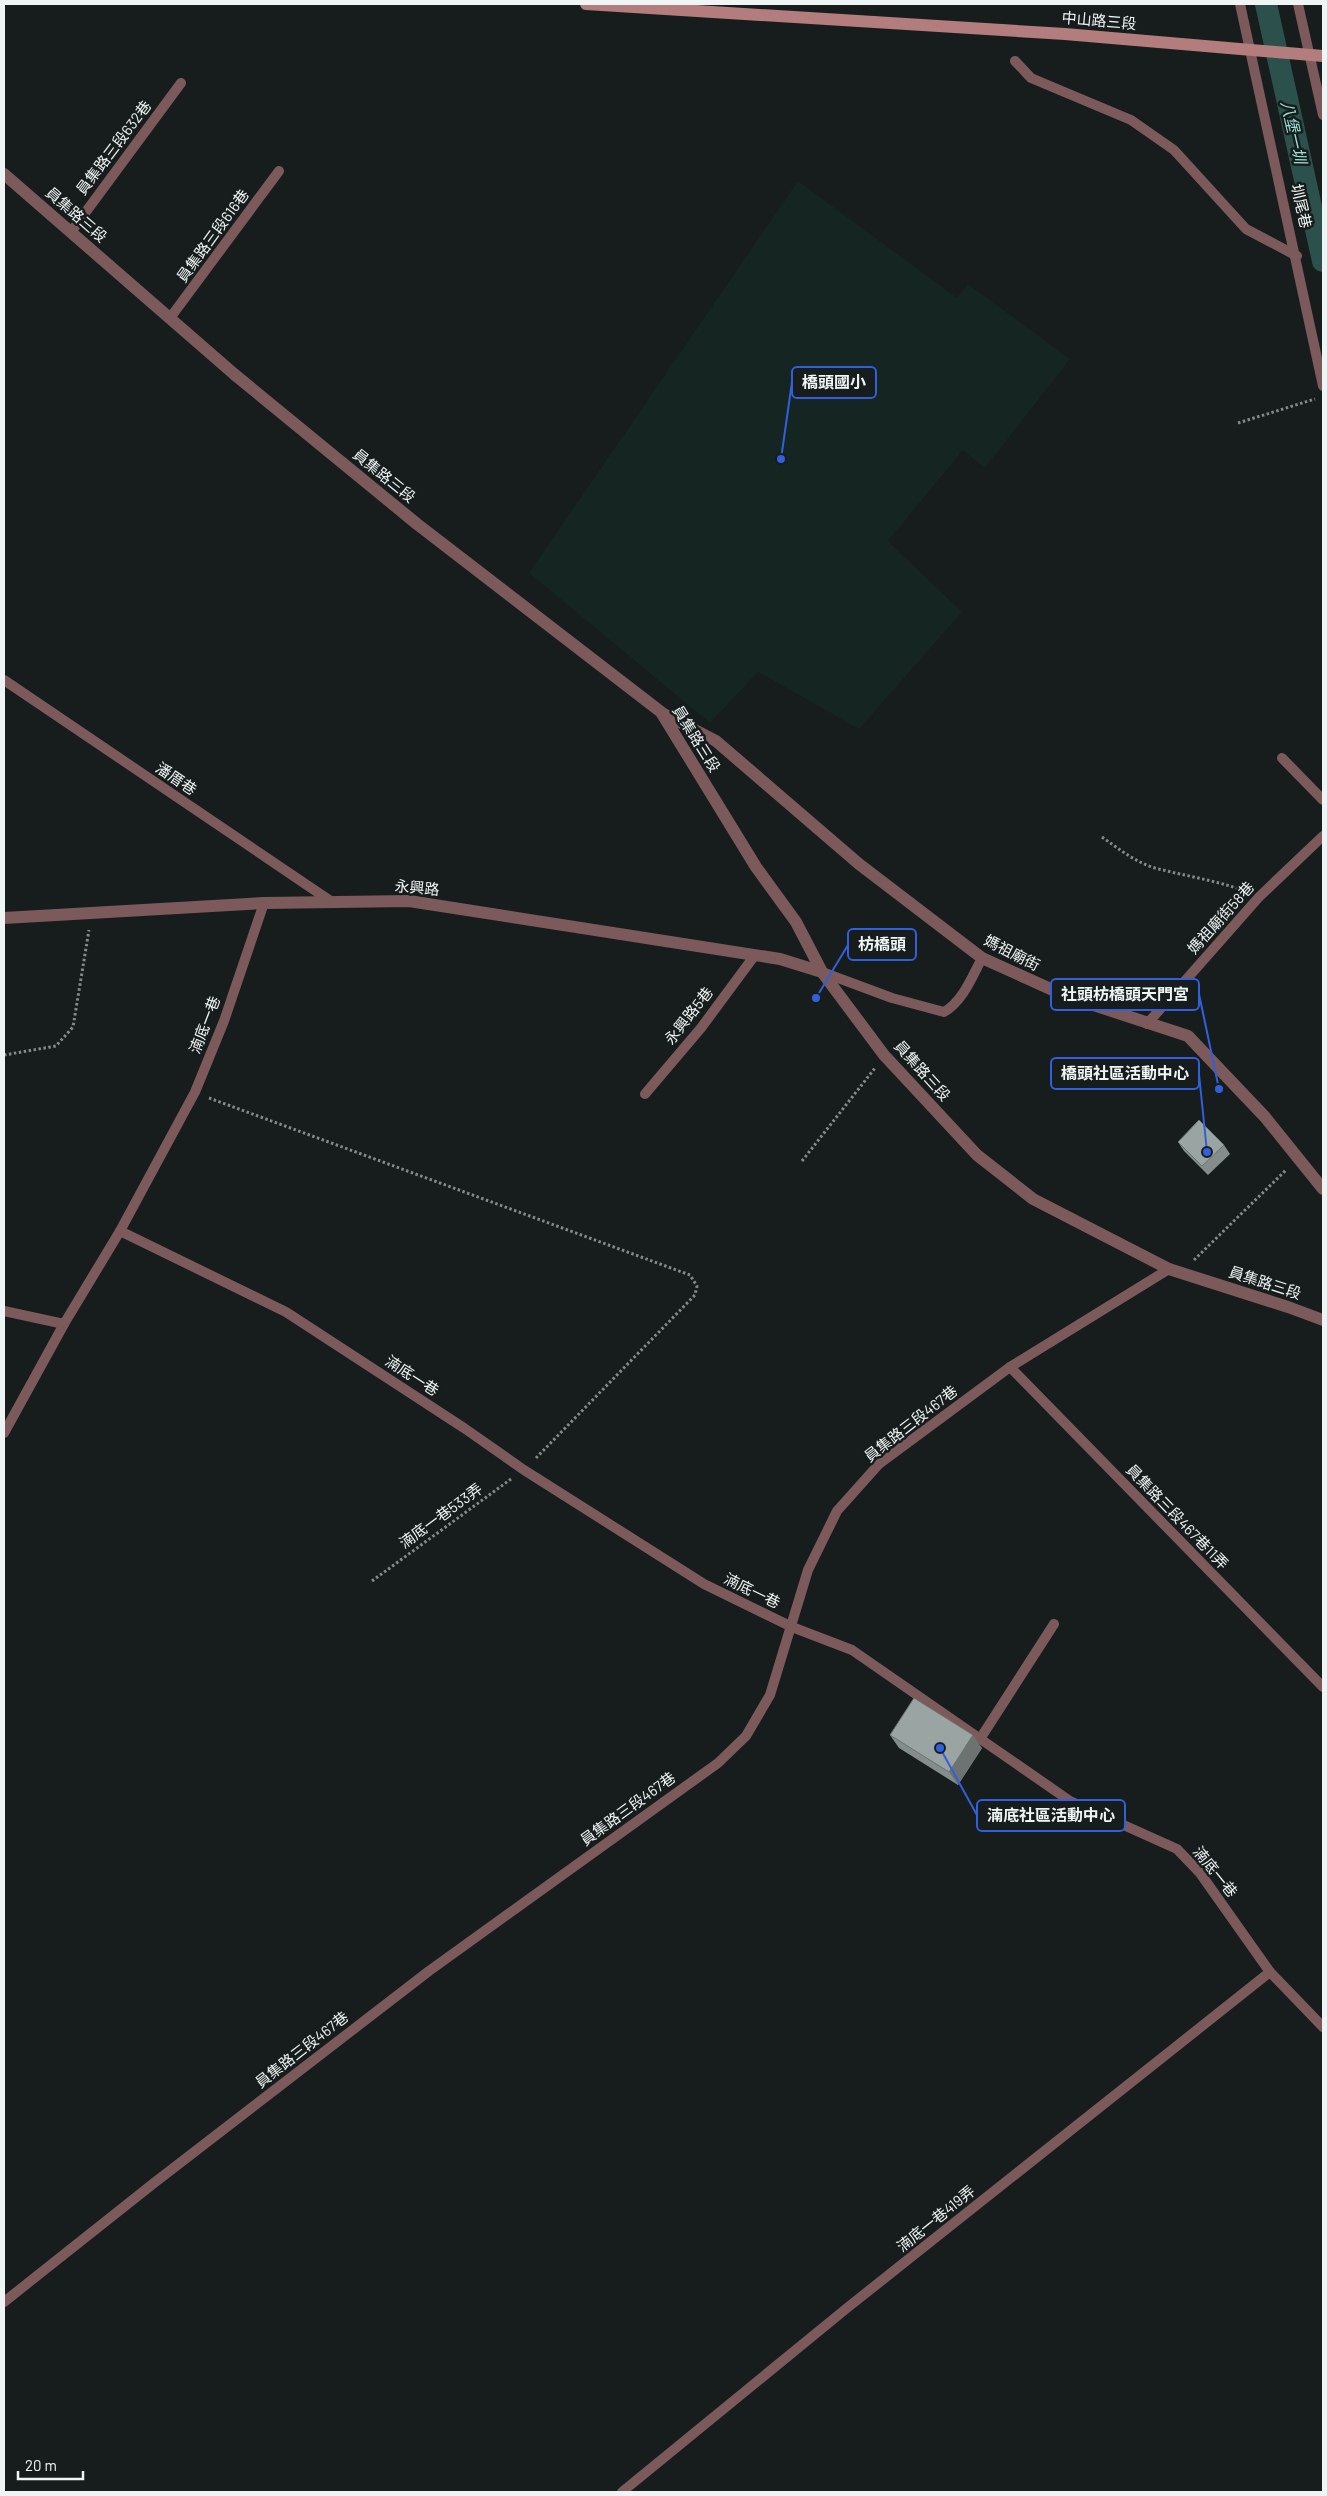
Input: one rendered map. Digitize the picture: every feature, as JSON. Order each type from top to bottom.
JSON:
[{"type":"main road","name":"中山路三段","points":[[586,4],[1066,34],[1250,51],[1317,55]]},
{"type":"street","name":"員集路三段","points":[[4,174],[234,374],[417,524],[660,712],[756,867],[796,922],[822,972],[884,1055],[977,1155],[1033,1199],[1169,1269],[1323,1320]]},
{"type":"street","name":"媽祖廟街","points":[[660,712],[716,741],[859,864],[982,958],[1066,996],[1188,1036],[1266,1117],[1323,1189]]},
{"type":"street","name":"永興路","points":[[4,918],[264,903],[409,901],[780,959],[822,972]]},
{"type":"lane","name":"圳尾巷","points":[[1240,4],[1323,386]]},
{"type":"lane","points":[[1298,4],[1317,55],[1323,115]]},
{"type":"lane","points":[[1015,61],[1031,78],[1130,120],[1174,150],[1246,229],[1296,256]]},
{"type":"lane","name":"員集路三段632巷","points":[[71,232],[181,83]]},
{"type":"lane","name":"員集路三段616巷","points":[[170,318],[279,172]]},
{"type":"lane","name":"潘厝巷","points":[[4,680],[332,902]]},
{"type":"lane","points":[[1282,758],[1323,800]]},
{"type":"lane","name":"媽祖廟街58巷","points":[[1147,1024],[1259,897],[1323,836]]},
{"type":"lane","name":"湳底一巷","points":[[4,1433],[64,1324],[120,1231],[195,1092],[224,1021],[264,903]]},
{"type":"lane","name":"永興路5巷","points":[[645,1094],[701,1028],[754,955]]},
{"type":"lane","points":[[822,972],[892,998],[944,1012],[951,1008],[961,996],[982,958]]},
{"type":"lane","name":"湳底一巷","points":[[120,1231],[286,1312],[464,1428],[524,1470],[704,1584],[792,1627],[852,1650],[1070,1801],[1176,1849],[1200,1873],[1270,1972],[1323,2027]]},
{"type":"lane","name":"員集路三段467巷","points":[[4,2302],[154,2183],[429,1971],[718,1763],[746,1736],[770,1695],[808,1570],[837,1511],[879,1464],[1010,1367],[1169,1269]]},
{"type":"lane","points":[[4,1311],[64,1324]]},
{"type":"lane","name":"員集路三段467巷11弄","points":[[1010,1367],[1323,1687]]},
{"type":"lane","points":[[980,1739],[1054,1624]]},
{"type":"lane","name":"湳底一巷419弄","points":[[622,2492],[847,2308],[1270,1972]]},
{"type":"path","points":[[1238,423],[1323,397]]},
{"type":"path","points":[[1102,837],[1132,858],[1154,868],[1219,881],[1259,897]]},
{"type":"path","points":[[4,1055],[56,1046],[73,1027],[92,913]]},
{"type":"path","points":[[802,1162],[884,1055]]},
{"type":"path","name":"湳底一巷533弄","points":[[195,1092],[690,1276],[697,1286],[695,1295],[524,1470],[372,1581]]},
{"type":"path","points":[[1169,1269],[1192,1261],[1299,1157]]},
{"type":"shaded area","points":[[798,181],[957,298],[968,284],[1070,359],[985,468],[963,450],[888,541],[962,612],[859,729],[758,672],[710,723],[529,573]]},
{"type":"building","points":[[1199,1120],[1224,1145],[1202,1166],[1178,1142]]},
{"type":"building","points":[[914,1698],[973,1735],[949,1772],[890,1735]]},
{"type":"waterway","name":"八堡一圳","points":[[1266,4],[1323,261]]},
{"type":"place","name":"橋頭國小","points":[[781,459]]},
{"type":"place","name":"枋橋頭","points":[[816,998]]},
{"type":"place","name":"社頭枋橋頭天門宮","points":[[1219,1089]]},
{"type":"place","name":"橋頭社區活動中心","points":[[1207,1152]]},
{"type":"place","name":"湳底社區活動中心","points":[[940,1748]]}]
